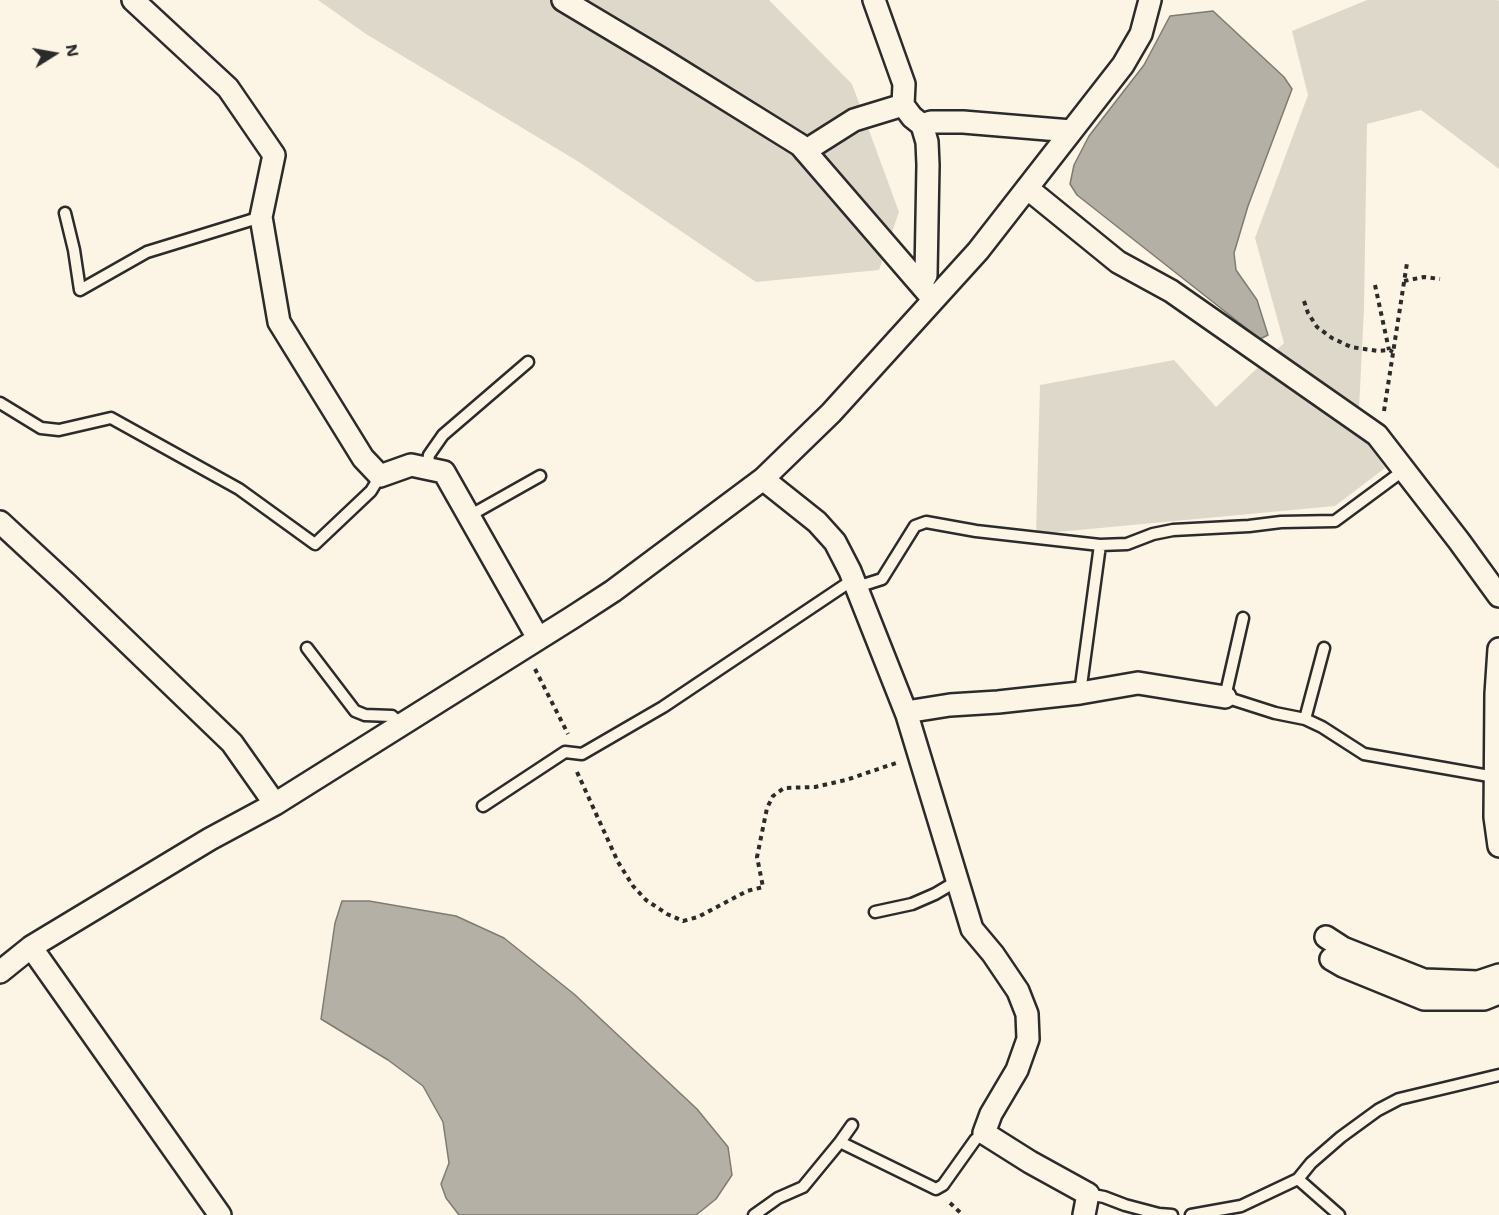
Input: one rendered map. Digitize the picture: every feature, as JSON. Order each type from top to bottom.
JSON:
[{"type":"street","points":[[133,0],[228,88],[274,155],[261,217],[279,322],[363,458],[380,476],[411,465],[444,472],[469,516],[531,643]]},
{"type":"street","points":[[563,0],[660,57],[800,145],[927,292]]},
{"type":"street","points":[[874,0],[904,84],[903,105],[922,125],[927,142],[927,292]]},
{"type":"street","points":[[0,972],[31,947],[210,839],[275,804],[613,591],[763,479],[831,413],[927,292],[978,251],[1123,65],[1141,34],[1150,0]]},
{"type":"street","points":[[805,151],[854,120],[903,105]]},
{"type":"street","points":[[922,125],[931,122],[963,122],[1071,131]]},
{"type":"street","points":[[1028,188],[1118,262],[1171,291],[1377,435],[1459,540],[1499,596]]},
{"type":"street","points":[[763,479],[817,522],[835,542],[850,571],[906,712],[972,929],[993,954],[1018,991],[1027,1014],[1028,1039],[1017,1070],[991,1114],[984,1133],[1088,1194],[1084,1215]]},
{"type":"street","points":[[0,522],[232,744],[275,804]]},
{"type":"street","points":[[1499,649],[1495,777],[1495,817],[1499,846]]},
{"type":"street","points":[[906,712],[950,705],[1080,693],[1138,683],[1226,697]]},
{"type":"street","points":[[1326,937],[1343,948],[1424,980],[1478,982],[1499,975]]},
{"type":"street","points":[[31,947],[220,1215]]},
{"type":"street","points":[[1331,959],[1424,999],[1484,999],[1499,993]]},
{"type":"lane","points":[[65,213],[80,290],[147,252],[261,217]]},
{"type":"lane","points":[[427,468],[429,455],[443,435],[528,362]]},
{"type":"lane","points":[[0,404],[41,428],[59,430],[111,418],[239,489],[315,544],[371,491],[380,476]]},
{"type":"lane","points":[[483,806],[565,752],[582,754],[663,707],[855,583],[882,579],[915,526],[926,522],[976,531],[1100,545],[1127,544],[1173,530],[1281,522],[1335,521],[1404,470]]},
{"type":"lane","points":[[469,516],[540,476]]},
{"type":"lane","points":[[1080,693],[1100,545]]},
{"type":"lane","points":[[1244,618],[1226,697],[1275,713],[1305,719],[1364,754],[1495,777]]},
{"type":"lane","points":[[307,648],[355,711],[365,715],[392,716],[402,725]]},
{"type":"lane","points":[[1305,719],[1324,648]]},
{"type":"lane","points":[[874,912],[912,904],[957,881]]},
{"type":"lane","points":[[1191,1215],[1232,1211],[1298,1179],[1311,1163],[1341,1137],[1385,1106],[1399,1099],[1499,1075]]},
{"type":"lane","points":[[754,1215],[778,1198],[803,1187],[852,1125]]},
{"type":"lane","points":[[840,1142],[936,1189],[943,1185],[975,1140],[984,1133]]},
{"type":"lane","points":[[1298,1179],[1339,1215]]},
{"type":"lane","points":[[1088,1194],[1159,1214],[1172,1215]]},
{"type":"path","points":[[1377,435],[1384,414],[1391,351],[1407,263]]},
{"type":"path","points":[[1404,281],[1424,277],[1440,279]]},
{"type":"path","points":[[1375,285],[1391,351]]},
{"type":"path","points":[[1304,301],[1317,327],[1332,338],[1351,347],[1391,351]]},
{"type":"path","points":[[531,643],[574,746],[572,762],[618,862],[633,886],[646,900],[667,914],[683,921],[698,917],[747,891],[763,887],[756,857],[767,808],[773,796],[784,788],[815,787],[846,780],[919,755]]},
{"type":"shaded area","points":[[318,0],[769,0],[852,84],[899,212],[879,270],[756,282],[579,162],[366,34]]},
{"type":"shaded area","points":[[1367,0],[1499,1],[1499,169],[1421,110],[1367,124],[1364,308],[1358,429],[1385,468],[1335,506],[1036,534],[1040,385],[1174,360],[1216,407],[1284,343],[1255,238],[1308,95],[1292,31]]},
{"type":"shaded area","points":[[1213,11],[1284,77],[1292,89],[1248,206],[1234,253],[1236,270],[1257,300],[1268,335],[1260,339],[1077,195],[1070,184],[1074,165],[1089,136],[1144,65],[1170,16]]},
{"type":"shaded area","points":[[342,901],[369,901],[456,916],[504,938],[574,994],[697,1109],[728,1147],[732,1175],[716,1199],[696,1215],[459,1215],[446,1198],[441,1184],[449,1163],[443,1122],[423,1086],[388,1060],[321,1019],[335,923]]}]
